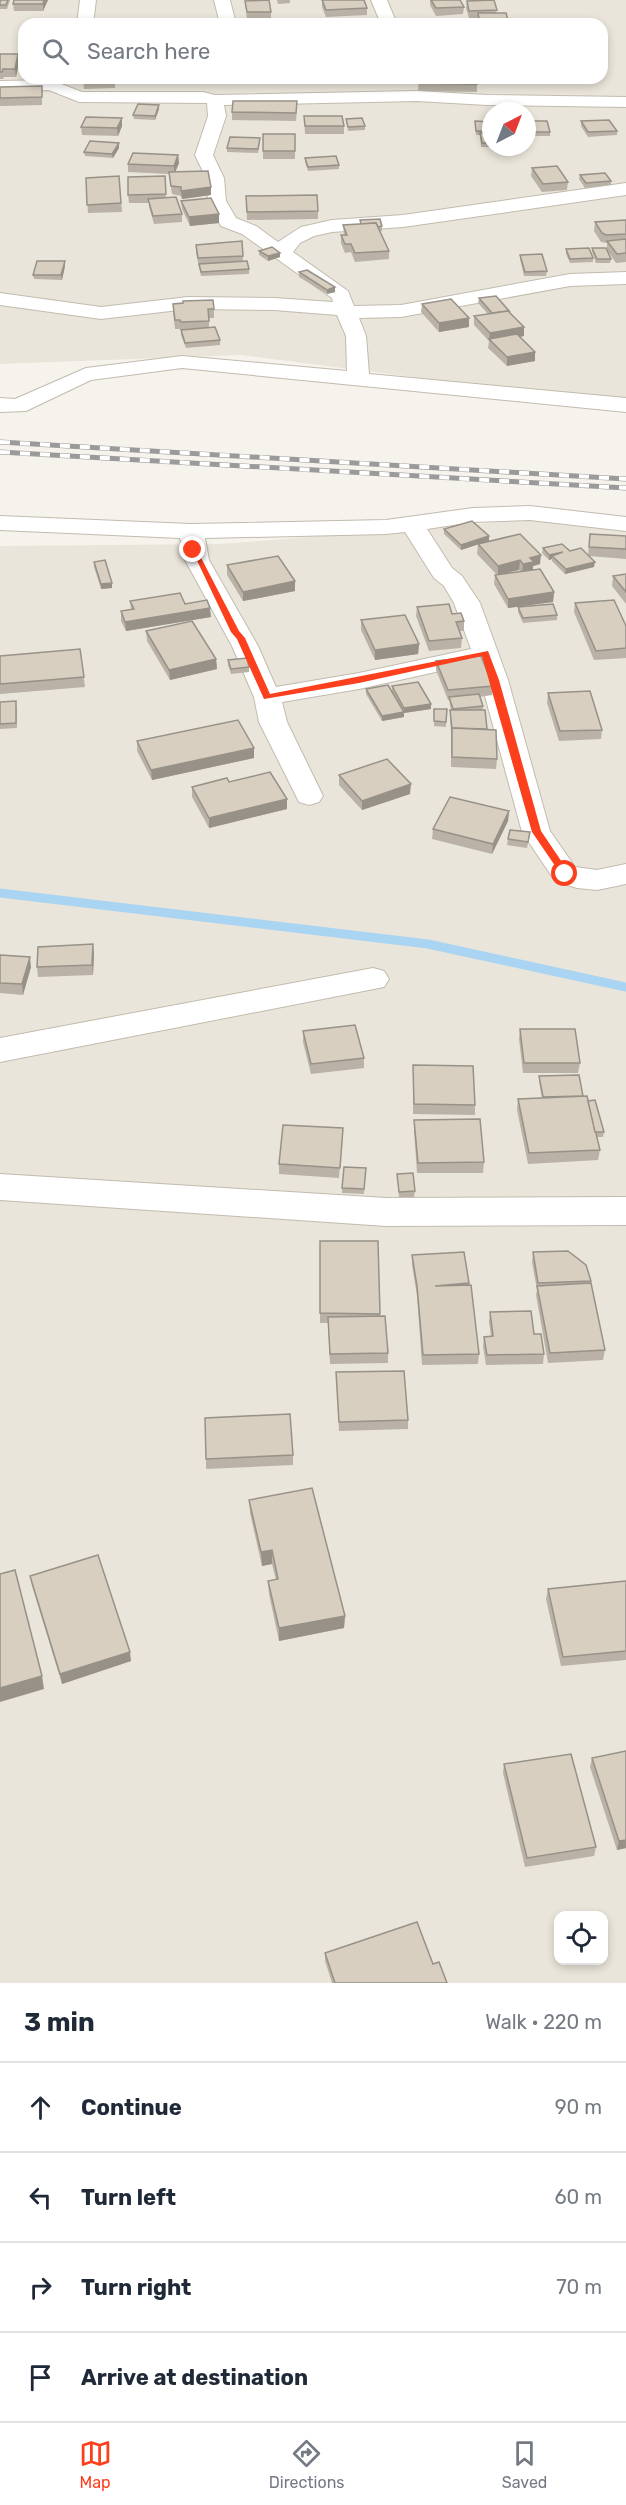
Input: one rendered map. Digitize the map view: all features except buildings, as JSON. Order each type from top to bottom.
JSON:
[{"type":"street","points":[[86,18],[88,0]]},
{"type":"street","points":[[222,0],[226,18]]},
{"type":"street","points":[[379,0],[386,18]]},
{"type":"street","points":[[0,86],[65,84],[79,97],[203,97],[220,100],[404,96],[626,102]]},
{"type":"street","points":[[224,84],[204,155],[215,178],[217,201],[228,222],[249,230],[340,295],[356,336],[358,379]]},
{"type":"street","points":[[402,84],[404,96]]},
{"type":"street","points":[[282,255],[285,245],[292,239],[308,231],[332,226],[403,221],[626,189]]},
{"type":"street","points":[[0,299],[102,313],[188,303],[274,304],[346,310],[401,311],[570,280],[626,278]]},
{"type":"street","points":[[356,336],[401,311]]},
{"type":"street","points":[[0,405],[18,406],[86,374],[182,363],[626,405]]},
{"type":"street","points":[[0,523],[191,531],[412,525],[474,515],[530,513],[626,524]]},
{"type":"street","points":[[412,525],[442,573],[453,581],[467,603],[495,680],[536,832],[565,874],[597,880],[626,874]]},
{"type":"street","points":[[191,531],[197,560],[235,632],[241,638],[267,697],[273,722],[309,796]]},
{"type":"street","points":[[267,697],[359,681],[485,653]]},
{"type":"street","points":[[597,880],[626,893]]},
{"type":"street","points":[[0,1050],[373,979]]},
{"type":"street","points":[[0,1187],[386,1212],[626,1211]]},
{"type":"shaded area","points":[[0,0],[626,0],[626,401],[476,385],[241,355],[0,364]]},
{"type":"shaded area","points":[[530,520],[626,531],[626,1983],[0,1983],[0,546],[220,544]]},
{"type":"waterway","points":[[0,893],[428,944],[626,987]]},
{"type":"railway","points":[[0,442],[626,479]]},
{"type":"railway","points":[[0,452],[626,488]]},
{"type":"route","points":[[193,550],[235,632],[241,638],[267,697],[359,681],[485,653],[495,680],[536,832],[565,874]]}]
